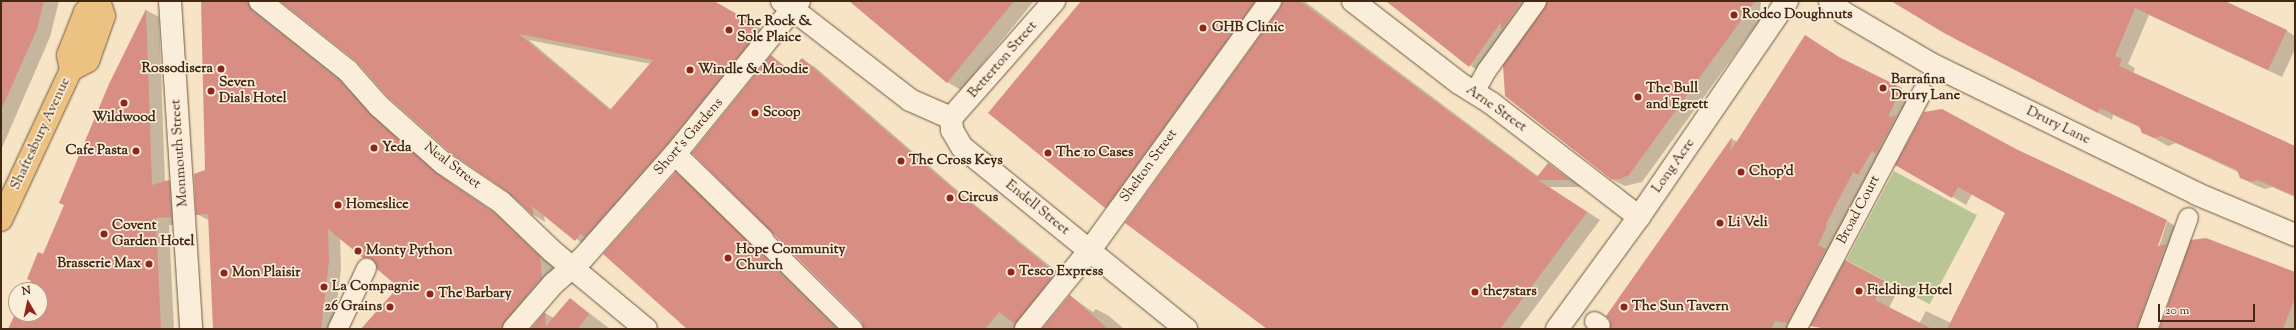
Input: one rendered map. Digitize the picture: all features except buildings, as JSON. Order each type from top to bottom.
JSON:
[{"type":"main road","name":"Shaftesbury Avenue","points":[[1,220],[71,70],[68,55],[84,12],[99,1]]},
{"type":"street","name":"Monmouth Street","points":[[170,1],[191,329]]},
{"type":"street","name":"Neal Street","points":[[260,1],[348,71],[379,106],[443,163],[501,202],[572,267],[646,329]]},
{"type":"street","name":"Betterton Street","points":[[951,118],[1054,1]]},
{"type":"street","name":"Shelton Street","points":[[1026,329],[1090,250],[1270,1]]},
{"type":"street","name":"Arne Street","points":[[1353,1],[1459,83],[1474,92],[1639,217]]},
{"type":"street","points":[[1474,92],[1487,69],[1536,1]]},
{"type":"street","name":"Long Acre","points":[[1557,329],[1639,217],[1787,1]]},
{"type":"street","name":"Drury Lane","points":[[1830,1],[1844,13],[1933,65],[2196,194],[2295,235]]},
{"type":"street","name":"Short's Gardens","points":[[514,329],[675,154],[703,117],[721,100],[792,3]]},
{"type":"street","points":[[792,3],[910,100],[951,118]]},
{"type":"street","name":"Broad Court","points":[[1796,329],[1922,90]]},
{"type":"street","name":"Endell Street","points":[[951,118],[952,130],[962,147],[1186,329]]},
{"type":"street","points":[[675,154],[853,329]]},
{"type":"street","points":[[2147,329],[2188,217]]},
{"type":"street","points":[[337,329],[366,268]]},
{"type":"green space","points":[[1894,171],[1977,215],[1930,304],[1847,260]]},
{"type":"place","name":"Rodeo Doughnuts","points":[[1734,15]]},
{"type":"place","name":"GHB Clinic","points":[[1203,28]]},
{"type":"place","name":"The Rock & Sole Plaice","points":[[729,30]]},
{"type":"place","name":"Rossodisera","points":[[221,69]]},
{"type":"place","name":"Windle & Moodie","points":[[690,70]]},
{"type":"place","name":"Barrafina Drury Lane","points":[[1883,88]]},
{"type":"place","name":"Seven Dials Hotel","points":[[211,91]]},
{"type":"place","name":"The Bull and Egrett","points":[[1638,97]]},
{"type":"place","name":"Wildwood","points":[[124,103]]},
{"type":"place","name":"Scoop","points":[[755,113]]},
{"type":"place","name":"Yeda","points":[[374,148]]},
{"type":"place","name":"Cafe Pasta","points":[[136,151]]},
{"type":"place","name":"The 10 Cases","points":[[1048,153]]},
{"type":"place","name":"The Cross Keys","points":[[901,161]]},
{"type":"place","name":"Chop'd","points":[[1741,172]]},
{"type":"place","name":"Circus","points":[[950,198]]},
{"type":"place","name":"Homeslice","points":[[338,205]]},
{"type":"place","name":"Li Veli","points":[[1720,223]]},
{"type":"place","name":"Covent Garden Hotel","points":[[104,234]]},
{"type":"place","name":"Monty Python","points":[[358,251]]},
{"type":"place","name":"Hope Community Church","points":[[728,258]]},
{"type":"place","name":"Brasserie Max","points":[[149,264]]},
{"type":"place","name":"Tesco Express","points":[[1011,272]]},
{"type":"place","name":"Mon Plaisir","points":[[224,273]]},
{"type":"place","name":"La Compagnie","points":[[324,287]]},
{"type":"place","name":"Fielding Hotel","points":[[1859,291]]},
{"type":"place","name":"the7stars","points":[[1475,292]]},
{"type":"place","name":"The Barbary","points":[[430,294]]},
{"type":"place","name":"26 Grains","points":[[390,307]]},
{"type":"place","name":"The Sun Tavern","points":[[1624,307]]}]
